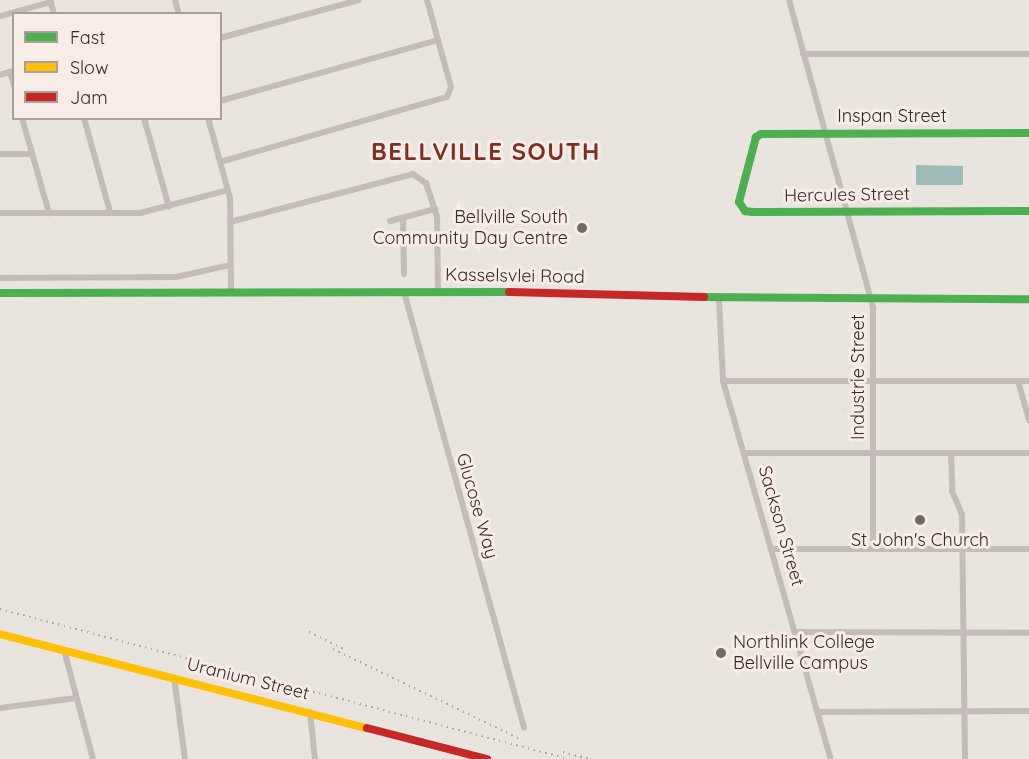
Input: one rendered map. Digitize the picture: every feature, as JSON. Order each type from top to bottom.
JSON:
[{"type":"street","points":[[222,37],[359,0]]},
{"type":"street","points":[[220,162],[447,97],[451,87],[427,0]]},
{"type":"street","name":"Industrie Street","points":[[789,0],[871,298],[874,381],[873,549]]},
{"type":"street","points":[[13,12],[50,1]]},
{"type":"street","points":[[222,100],[438,40]]},
{"type":"street","points":[[803,54],[1029,54]]},
{"type":"street","points":[[0,75],[12,71]]},
{"type":"street","points":[[23,120],[49,213]]},
{"type":"street","points":[[85,120],[110,212]]},
{"type":"street","points":[[145,120],[170,207]]},
{"type":"street","points":[[209,120],[228,190],[231,292]]},
{"type":"street","name":"Inspan Street","points":[[756,137],[824,133],[1029,133]]},
{"type":"street","name":"Hercules Street","points":[[756,137],[740,199],[744,211],[1029,211]]},
{"type":"street","points":[[0,154],[32,154]]},
{"type":"street","points":[[230,222],[409,174],[426,183],[435,209],[438,292]]},
{"type":"street","points":[[0,213],[140,213],[228,190]]},
{"type":"street","points":[[390,221],[435,209]]},
{"type":"street","points":[[403,218],[404,274]]},
{"type":"street","points":[[0,278],[176,277],[230,265]]},
{"type":"street","name":"Glucose Way","points":[[404,292],[525,728]]},
{"type":"street","name":"Kasselsvlei Road","points":[[0,293],[438,292],[719,298],[1029,299]]},
{"type":"street","name":"Sackson Street","points":[[719,298],[723,381],[831,759]]},
{"type":"street","points":[[723,381],[1029,381]]},
{"type":"street","points":[[1018,381],[1029,420]]},
{"type":"street","points":[[745,453],[1029,453]]},
{"type":"street","points":[[951,453],[952,491],[962,515],[964,759]]},
{"type":"street","points":[[772,549],[1029,549]]},
{"type":"street","points":[[795,633],[1029,633]]},
{"type":"street","name":"Uranium Street","points":[[0,634],[310,711],[459,755],[487,759]]},
{"type":"street","points":[[64,650],[93,759]]},
{"type":"street","points":[[174,677],[185,759]]},
{"type":"street","points":[[0,708],[76,698]]},
{"type":"street","points":[[310,711],[315,759]]},
{"type":"street","points":[[817,712],[1029,711]]},
{"type":"water","points":[[916,165],[963,166],[963,185],[916,185]]},
{"type":"railway","points":[[0,609],[569,759]]},
{"type":"railway","points":[[309,632],[344,649]]},
{"type":"railway","points":[[333,649],[520,739]]},
{"type":"railway","points":[[563,752],[589,759]]},
{"type":"traffic: fast","points":[[1029,133],[761,134],[756,137],[739,202],[745,211],[753,212],[1029,211]]},
{"type":"traffic: fast","points":[[0,293],[509,292]]},
{"type":"traffic: fast","points":[[704,297],[1029,299]]},
{"type":"traffic: slow","points":[[0,634],[367,728]]},
{"type":"traffic: jam","points":[[509,292],[704,297]]},
{"type":"traffic: jam","points":[[367,728],[487,759]]},
{"type":"place","name":"Bellville South Community Day Centre","points":[[582,228]]},
{"type":"place","name":"St John's Church","points":[[920,520]]},
{"type":"place","name":"Northlink College Bellville Campus","points":[[721,653]]},
{"type":"district","name":"BELLVILLE SOUTH","points":[[486,152]]}]
